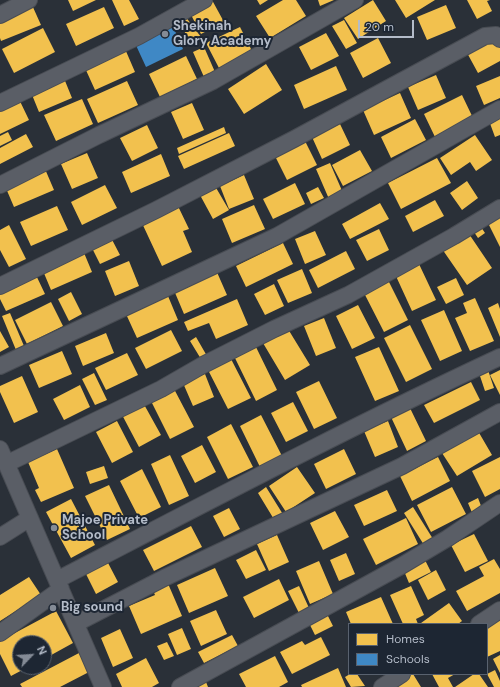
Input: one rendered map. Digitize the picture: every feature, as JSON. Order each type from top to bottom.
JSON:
[{"type":"street","points":[[0,16],[29,0]]},
{"type":"street","points":[[0,103],[139,36],[204,0]]},
{"type":"street","points":[[0,184],[213,81],[355,0]]},
{"type":"street","points":[[0,286],[156,210],[294,139],[485,36],[496,35],[500,39]]},
{"type":"street","points":[[0,366],[277,236],[500,109]]},
{"type":"street","points":[[6,464],[160,389],[201,366],[348,295],[454,236],[500,208]]},
{"type":"street","points":[[0,632],[59,584],[258,476],[398,405],[500,357]]},
{"type":"street","points":[[76,623],[164,578],[402,466],[500,412]]},
{"type":"street","points":[[0,449],[104,687]]},
{"type":"street","points":[[180,687],[401,566],[448,538],[500,503]]},
{"type":"street","points":[[0,536],[30,518]]},
{"type":"street","points":[[480,623],[500,610]]},
{"type":"street","points":[[382,687],[400,675]]},
{"type":"building: Homes","points":[[68,0],[96,0],[73,11]]},
{"type":"building: Homes","points":[[112,0],[129,0],[139,19],[124,26]]},
{"type":"building: Homes","points":[[212,0],[224,22],[201,34],[189,11]]},
{"type":"building: Homes","points":[[257,0],[268,0],[260,5]]},
{"type":"building: Homes","points":[[283,0],[296,0],[306,16],[270,38],[256,16]]},
{"type":"building: Homes","points":[[318,0],[334,0],[320,6]]},
{"type":"building: Homes","points":[[373,0],[386,21],[358,39],[344,18]]},
{"type":"building: Homes","points":[[395,0],[435,0],[406,18]]},
{"type":"building: Homes","points":[[467,0],[490,0],[487,1],[492,11],[477,19]]},
{"type":"building: Homes","points":[[32,5],[41,25],[1,41],[0,18]]},
{"type":"building: Homes","points":[[446,5],[456,28],[427,40],[417,17]]},
{"type":"building: Homes","points":[[104,7],[114,28],[76,46],[66,24]]},
{"type":"building: Homes","points":[[185,16],[201,37],[193,43],[177,22]]},
{"type":"building: Homes","points":[[344,20],[357,43],[346,49],[332,26]]},
{"type":"building: Homes","points":[[240,27],[252,51],[219,68],[206,43]]},
{"type":"building: Homes","points":[[43,28],[55,52],[14,73],[2,49]]},
{"type":"building: Homes","points":[[326,33],[339,56],[311,70],[299,47]]},
{"type":"building: Homes","points":[[496,35],[500,43],[500,61],[478,73],[466,51]]},
{"type":"building: Homes","points":[[378,38],[391,63],[363,78],[350,53]]},
{"type":"building: Homes","points":[[122,42],[135,72],[95,90],[85,68]]},
{"type":"building: Homes","points":[[204,47],[215,72],[204,77],[193,52]]},
{"type":"building: Homes","points":[[186,56],[197,79],[160,97],[149,74]]},
{"type":"building: Homes","points":[[266,64],[282,90],[244,114],[228,89]]},
{"type":"building: Homes","points":[[336,66],[347,90],[304,109],[294,85]]},
{"type":"building: Homes","points":[[61,71],[72,98],[39,112],[28,85]]},
{"type":"building: Homes","points":[[436,75],[446,98],[418,110],[408,87]]},
{"type":"building: Homes","points":[[500,76],[500,98],[484,105],[476,86]]},
{"type":"building: Homes","points":[[127,81],[138,105],[98,123],[87,99]]},
{"type":"building: Homes","points":[[400,93],[411,118],[374,135],[363,110]]},
{"type":"building: Homes","points":[[17,95],[29,120],[0,134],[0,103]]},
{"type":"building: Homes","points":[[462,95],[473,118],[435,137],[424,114]]},
{"type":"building: Homes","points":[[82,99],[93,124],[56,141],[44,115]]},
{"type":"building: Homes","points":[[192,103],[204,130],[183,139],[171,112]]},
{"type":"building: Homes","points":[[500,113],[500,135],[495,137],[488,118]]},
{"type":"building: Homes","points":[[415,119],[426,140],[391,158],[381,137]]},
{"type":"building: Homes","points":[[340,124],[350,145],[322,159],[312,137]]},
{"type":"building: Homes","points":[[147,125],[158,148],[132,161],[120,138]]},
{"type":"building: Homes","points":[[224,127],[226,133],[179,154],[177,148]]},
{"type":"building: Homes","points":[[8,132],[12,140],[0,146],[0,136]]},
{"type":"building: Homes","points":[[229,133],[235,146],[184,169],[178,156]]},
{"type":"building: Homes","points":[[26,134],[33,147],[0,164],[0,148]]},
{"type":"building: Homes","points":[[475,135],[492,160],[476,171],[470,162],[451,175],[440,158]]},
{"type":"building: Homes","points":[[304,139],[317,165],[287,180],[274,154]]},
{"type":"building: Homes","points":[[360,150],[372,171],[343,186],[332,165]]},
{"type":"building: Homes","points":[[87,153],[98,178],[72,189],[61,164]]},
{"type":"building: Homes","points":[[161,154],[170,176],[131,193],[122,172]]},
{"type":"building: Homes","points":[[437,158],[451,183],[401,209],[388,183]]},
{"type":"building: Homes","points":[[330,163],[343,193],[329,199],[316,169]]},
{"type":"building: Homes","points":[[45,169],[54,190],[14,207],[5,186]]},
{"type":"building: Homes","points":[[244,175],[254,199],[229,209],[220,186]]},
{"type":"building: Homes","points":[[467,181],[478,198],[462,210],[450,193]]},
{"type":"building: Homes","points":[[295,183],[305,204],[273,219],[263,199]]},
{"type":"building: Homes","points":[[105,185],[117,208],[82,225],[71,202]]},
{"type":"building: Homes","points":[[215,186],[229,210],[213,219],[200,195]]},
{"type":"building: Homes","points":[[318,187],[324,198],[311,204],[306,193]]},
{"type":"building: Homes","points":[[435,200],[444,216],[413,232],[405,216]]},
{"type":"building: Homes","points":[[380,203],[389,219],[350,239],[342,224]]},
{"type":"building: Homes","points":[[177,204],[189,229],[183,231],[192,252],[162,266],[141,221]]},
{"type":"building: Homes","points":[[254,205],[265,229],[232,243],[222,219]]},
{"type":"building: Homes","points":[[57,206],[68,230],[31,246],[20,222]]},
{"type":"building: Homes","points":[[500,217],[500,247],[488,223]]},
{"type":"building: Homes","points":[[477,221],[485,233],[478,238],[470,226]]},
{"type":"building: Homes","points":[[9,225],[26,259],[9,267],[0,250],[0,230]]},
{"type":"building: Homes","points":[[465,228],[492,268],[467,285],[440,246]]},
{"type":"building: Homes","points":[[379,229],[389,250],[367,261],[356,240]]},
{"type":"building: Homes","points":[[107,230],[120,255],[100,264],[88,240]]},
{"type":"building: Homes","points":[[315,231],[326,255],[305,264],[295,239]]},
{"type":"building: Homes","points":[[283,243],[293,264],[246,287],[236,266]]},
{"type":"building: Homes","points":[[82,248],[92,272],[51,290],[41,266]]},
{"type":"building: Homes","points":[[346,251],[355,269],[318,288],[309,270]]},
{"type":"building: Homes","points":[[129,261],[139,286],[115,296],[105,271]]},
{"type":"building: Homes","points":[[419,264],[436,300],[412,311],[395,274]]},
{"type":"building: Homes","points":[[302,269],[312,293],[288,303],[277,280]]},
{"type":"building: Homes","points":[[216,270],[227,295],[184,314],[173,288]]},
{"type":"building: Homes","points":[[35,273],[45,294],[6,311],[0,299],[0,288]]},
{"type":"building: Homes","points":[[387,278],[408,320],[384,332],[363,291]]},
{"type":"building: Homes","points":[[456,278],[464,295],[446,304],[437,287]]},
{"type":"building: Homes","points":[[274,284],[284,306],[265,315],[254,294]]},
{"type":"building: Homes","points":[[71,292],[82,314],[69,321],[58,299]]},
{"type":"building: Homes","points":[[168,296],[178,320],[137,338],[126,314]]},
{"type":"building: Homes","points":[[475,298],[494,341],[470,351],[455,318],[467,313],[463,303]]},
{"type":"building: Homes","points":[[237,299],[248,325],[216,339],[209,323],[188,331],[184,322]]},
{"type":"building: Homes","points":[[51,302],[63,326],[27,344],[15,320]]},
{"type":"building: Homes","points":[[498,303],[500,309],[500,337],[488,308]]},
{"type":"building: Homes","points":[[358,305],[375,338],[352,349],[336,316]]},
{"type":"building: Homes","points":[[444,310],[462,351],[440,361],[421,320]]},
{"type":"building: Homes","points":[[10,313],[24,346],[16,350],[2,316]]},
{"type":"building: Homes","points":[[324,318],[336,348],[316,356],[304,326]]},
{"type":"building: Homes","points":[[410,325],[432,369],[406,382],[384,338]]},
{"type":"building: Homes","points":[[288,329],[310,365],[285,380],[263,343]]},
{"type":"building: Homes","points":[[171,330],[182,351],[146,369],[135,348]]},
{"type":"building: Homes","points":[[0,331],[9,347],[0,352]]},
{"type":"building: Homes","points":[[106,333],[114,353],[83,366],[75,346]]},
{"type":"building: Homes","points":[[196,337],[207,356],[201,359],[190,341]]},
{"type":"building: Homes","points":[[255,345],[277,390],[256,401],[234,356]]},
{"type":"building: Homes","points":[[379,347],[399,391],[375,401],[355,357]]},
{"type":"building: Homes","points":[[62,351],[72,374],[39,388],[29,365]]},
{"type":"building: Homes","points":[[127,353],[138,375],[106,390],[95,368]]},
{"type":"building: Homes","points":[[230,357],[251,398],[228,409],[207,368]]},
{"type":"building: Homes","points":[[487,367],[494,388],[485,391],[478,370]]},
{"type":"building: Homes","points":[[500,370],[500,395],[490,375]]},
{"type":"building: Homes","points":[[94,373],[107,400],[95,405],[82,379]]},
{"type":"building: Homes","points":[[205,374],[214,397],[193,406],[183,383]]},
{"type":"building: Homes","points":[[22,376],[38,412],[14,423],[0,392],[0,386]]},
{"type":"building: Homes","points":[[319,381],[337,418],[314,429],[296,392]]},
{"type":"building: Homes","points":[[471,382],[480,400],[434,423],[424,405]]},
{"type":"building: Homes","points":[[80,385],[90,407],[64,420],[53,399]]},
{"type":"building: Homes","points":[[173,387],[194,427],[170,439],[150,399]]},
{"type":"building: Homes","points":[[141,399],[161,435],[139,447],[120,411]]},
{"type":"building: Homes","points":[[293,402],[308,431],[286,442],[271,413]]},
{"type":"building: Homes","points":[[410,408],[426,441],[407,451],[391,417]]},
{"type":"building: Homes","points":[[261,415],[282,456],[260,467],[240,426]]},
{"type":"building: Homes","points":[[117,421],[133,452],[112,463],[96,432]]},
{"type":"building: Homes","points":[[388,421],[398,447],[375,457],[364,431]]},
{"type":"building: Homes","points":[[231,424],[253,467],[228,479],[207,437]]},
{"type":"building: Homes","points":[[478,431],[492,455],[457,476],[442,453]]},
{"type":"building: Homes","points":[[202,445],[216,472],[195,483],[181,456]]},
{"type":"building: Homes","points":[[57,449],[74,488],[41,502],[35,490],[39,488],[28,462]]},
{"type":"building: Homes","points":[[344,449],[356,474],[326,489],[314,464]]},
{"type":"building: Homes","points":[[170,455],[189,496],[169,505],[151,464]]},
{"type":"building: Homes","points":[[438,457],[450,481],[412,501],[400,476]]},
{"type":"building: Homes","points":[[500,457],[500,489],[485,497],[472,471]]},
{"type":"building: Homes","points":[[104,466],[108,478],[90,484],[86,472]]},
{"type":"building: Homes","points":[[297,467],[315,493],[286,512],[269,486]]},
{"type":"building: Homes","points":[[142,469],[161,507],[139,518],[120,481]]},
{"type":"building: Homes","points":[[109,485],[130,529],[107,540],[85,496]]},
{"type":"building: Homes","points":[[266,487],[284,516],[275,521],[258,493]]},
{"type":"building: Homes","points":[[452,487],[466,514],[431,532],[417,505]]},
{"type":"building: Homes","points":[[387,490],[397,511],[364,526],[354,505]]},
{"type":"building: Homes","points":[[478,498],[483,511],[473,515],[468,503]]},
{"type":"building: Homes","points":[[71,499],[95,545],[71,558],[46,512]]},
{"type":"building: Homes","points":[[413,507],[433,539],[424,545],[404,513]]},
{"type":"building: Homes","points":[[229,508],[240,529],[224,537],[213,516]]},
{"type":"building: Homes","points":[[335,511],[349,537],[323,550],[310,523]]},
{"type":"building: Homes","points":[[406,518],[418,544],[376,565],[363,539]]},
{"type":"building: Homes","points":[[191,526],[202,547],[154,571],[143,550]]},
{"type":"building: Homes","points":[[474,534],[488,561],[465,572],[451,545]]},
{"type":"building: Homes","points":[[277,535],[289,562],[269,571],[257,544]]},
{"type":"building: Homes","points":[[256,550],[266,570],[246,579],[236,560]]},
{"type":"building: Homes","points":[[346,553],[355,574],[339,581],[330,560]]},
{"type":"building: Homes","points":[[494,559],[500,569],[500,593],[467,611],[456,591],[484,576],[479,567]]},
{"type":"building: Homes","points":[[425,560],[431,572],[409,583],[404,571]]},
{"type":"building: Homes","points":[[107,561],[118,582],[96,594],[85,572]]},
{"type":"building: Homes","points":[[319,561],[333,594],[310,604],[296,571]]},
{"type":"building: Homes","points":[[215,568],[228,596],[189,613],[177,585]]},
{"type":"building: Homes","points":[[436,570],[446,590],[428,600],[418,580]]},
{"type":"building: Homes","points":[[29,577],[41,595],[0,621],[0,595]]},
{"type":"building: Homes","points":[[166,579],[182,616],[141,634],[129,606],[155,595],[151,586]]},
{"type":"building: Homes","points":[[279,579],[289,600],[254,618],[243,597]]},
{"type":"building: Homes","points":[[299,586],[309,608],[299,613],[288,591]]},
{"type":"building: Homes","points":[[411,586],[424,615],[416,619],[418,623],[403,623],[390,595]]},
{"type":"building: Homes","points":[[381,597],[393,623],[351,623],[346,612]]},
{"type":"building: Homes","points":[[449,603],[462,621],[459,623],[421,623]]},
{"type":"building: Homes","points":[[216,610],[227,634],[201,646],[190,621]]},
{"type":"building: Homes","points":[[56,611],[73,643],[52,655],[52,635],[12,635],[13,675],[11,676],[0,654],[0,641]]},
{"type":"building: Homes","points":[[327,614],[333,626],[315,635],[309,623]]},
{"type":"building: Homes","points":[[500,620],[500,651],[488,657],[488,626]]},
{"type":"building: Homes","points":[[182,628],[191,649],[177,655],[168,634]]},
{"type":"building: Homes","points":[[120,629],[133,658],[113,667],[101,638]]},
{"type":"building: Homes","points":[[232,635],[238,646],[204,663],[198,652]]},
{"type":"building: Homes","points":[[321,637],[330,655],[292,674],[280,652],[302,641],[305,645]]},
{"type":"building: Homes","points":[[167,642],[174,656],[164,660],[157,646]]},
{"type":"building: Homes","points":[[79,653],[89,672],[60,687],[22,687],[20,684],[37,675],[52,675],[52,667]]},
{"type":"building: Homes","points":[[500,655],[500,673],[493,659]]},
{"type":"building: Homes","points":[[275,656],[288,682],[279,687],[246,687],[239,674]]},
{"type":"building: Homes","points":[[146,658],[159,683],[152,687],[122,687],[116,674]]},
{"type":"building: Homes","points":[[338,668],[346,687],[302,687],[301,685]]},
{"type":"building: Homes","points":[[495,670],[500,681],[500,687],[494,687],[488,674]]},
{"type":"building: Homes","points":[[348,675],[358,675],[365,686],[351,687],[345,677]]},
{"type":"building: Homes","points":[[405,675],[414,675],[421,687],[391,687]]},
{"type":"building: Homes","points":[[433,675],[453,675],[448,678],[453,687],[439,687]]},
{"type":"building: Homes","points":[[473,675],[480,675],[488,687],[455,687]]},
{"type":"building: Homes","points":[[206,682],[208,687],[196,687]]},
{"type":"building: Schools","points":[[172,24],[183,49],[146,67],[134,41]]},
{"type":"place","name":"Shekinah Glory Academy","points":[[165,34]]},
{"type":"place","name":"Majoe Private School","points":[[54,528]]},
{"type":"place","name":"Big sound","points":[[53,608]]}]
